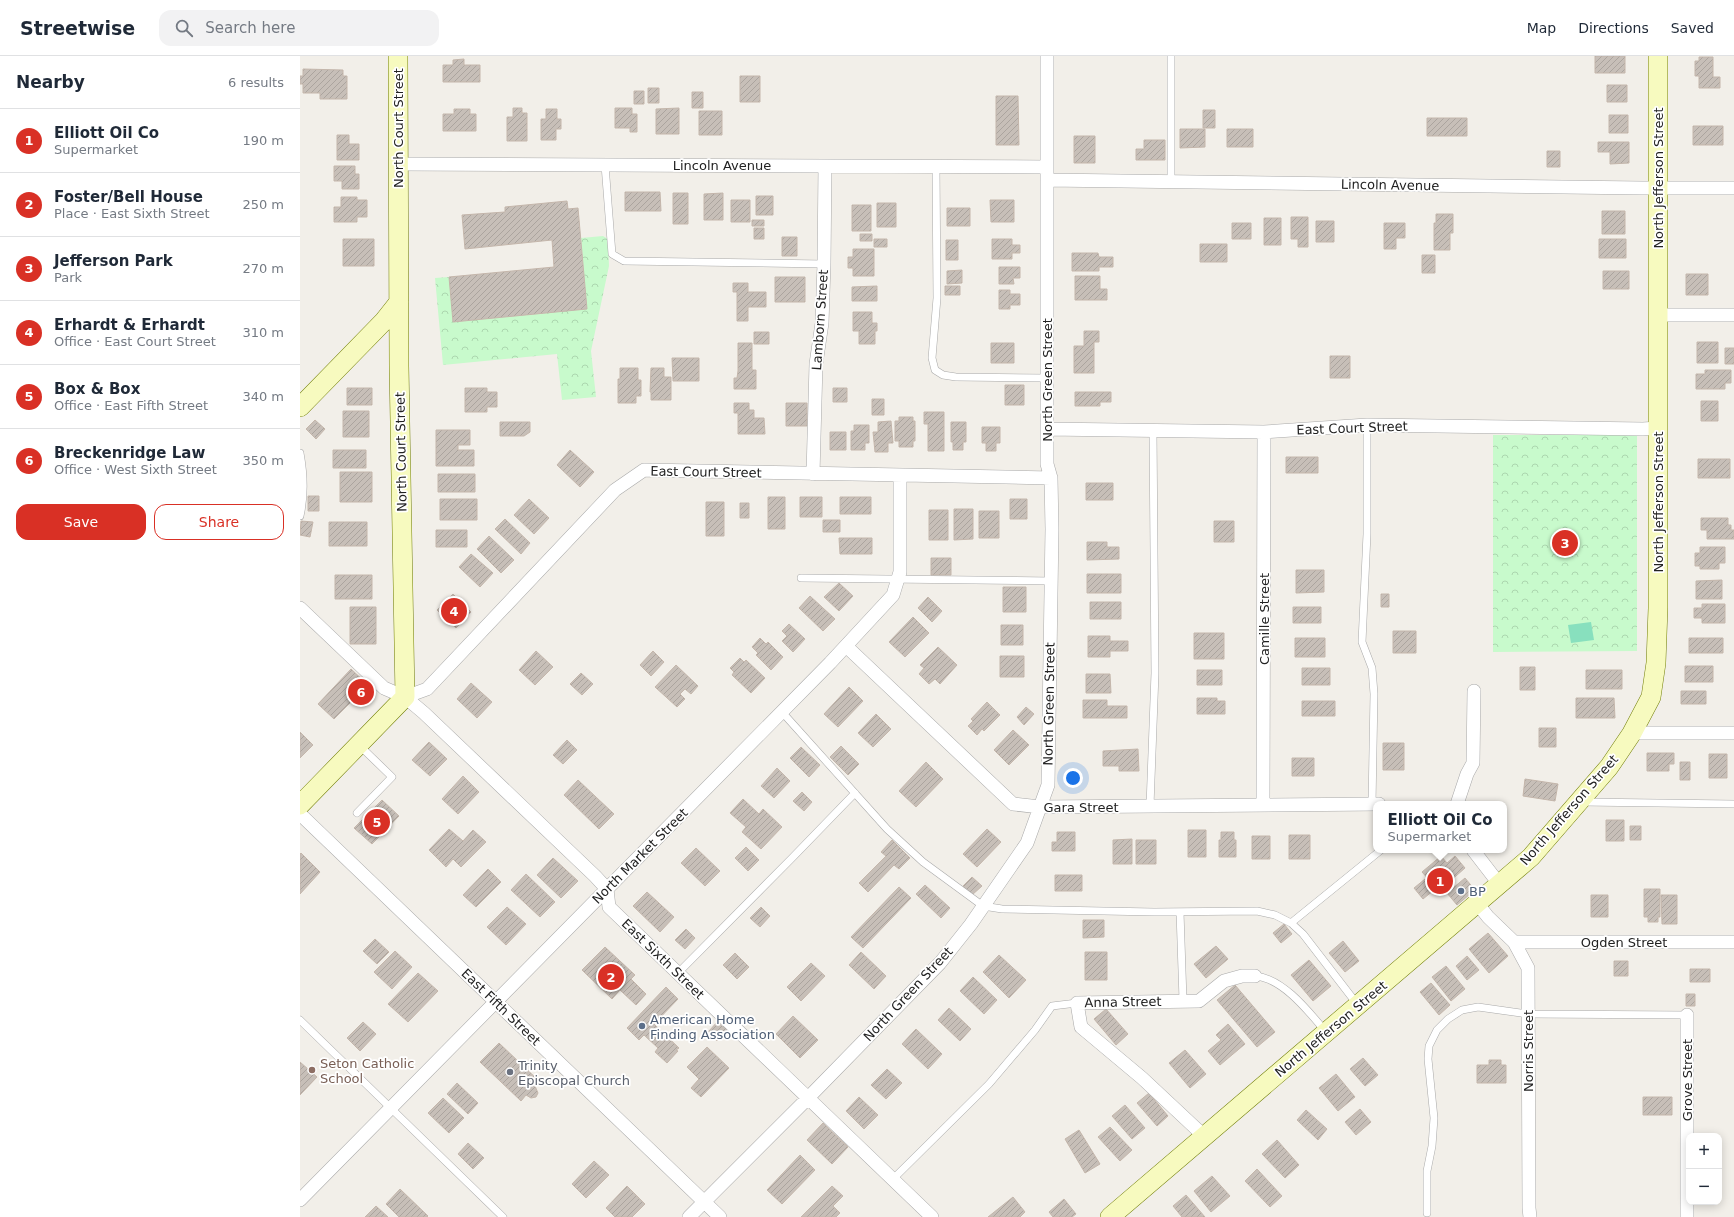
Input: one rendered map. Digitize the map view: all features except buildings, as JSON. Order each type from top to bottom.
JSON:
[{"type":"main road","name":"North Court Street","points":[[398,56],[399,302],[404,697]]},
{"type":"main road","name":"North Jefferson Street","points":[[1110,1217],[1326,1032],[1359,1006],[1531,857],[1609,767],[1632,732],[1651,696],[1656,663],[1658,608],[1658,56]]},
{"type":"main road","points":[[300,407],[384,321],[399,302]]},
{"type":"main road","points":[[300,805],[404,697]]},
{"type":"street","name":"North Green Street","points":[[689,1217],[808,1098],[940,962],[971,924],[1028,843],[1048,785],[1051,478],[1047,464],[1046,56]]},
{"type":"street","name":"Lincoln Avenue","points":[[398,164],[1046,167]]},
{"type":"street","name":"Lamborn Street","points":[[813,474],[816,364],[822,323],[825,166]]},
{"type":"street","name":"Lincoln Avenue","points":[[1046,180],[1734,188]]},
{"type":"street","points":[[1658,315],[1734,315]]},
{"type":"street","name":"East Court Street","points":[[1047,429],[1264,432],[1367,426],[1658,428]]},
{"type":"street","name":"Camille Street","points":[[1263,805],[1264,432]]},
{"type":"street","name":"East Court Street","points":[[404,697],[427,689],[615,490],[644,470],[1051,478]]},
{"type":"street","name":"North Market Street","points":[[300,1200],[782,712],[893,595],[899,579],[900,475]]},
{"type":"street","points":[[300,608],[384,688],[404,697],[424,713],[607,889]]},
{"type":"street","name":"Gara Street","points":[[846,646],[1013,804],[1040,807],[1373,804]]},
{"type":"street","points":[[1458,801],[1467,774],[1473,763],[1474,691]]},
{"type":"street","points":[[1632,732],[1734,732]]},
{"type":"street","name":"East Fifth Street","points":[[300,814],[720,1217]]},
{"type":"street","points":[[1475,853],[1500,885]]},
{"type":"street","name":"East Sixth Street","points":[[607,889],[609,907],[932,1217]]},
{"type":"street","name":"Norris Street","points":[[1477,903],[1488,917],[1514,942],[1528,968],[1530,1217]]},
{"type":"street","name":"Ogden Street","points":[[1514,942],[1734,942]]},
{"type":"street","name":"Anna Street","points":[[1204,1136],[1142,1078],[1081,1027],[1077,1003],[1183,1000],[1199,1001],[1224,981],[1242,976],[1255,976]]},
{"type":"street","name":"Grove Street","points":[[1687,1015],[1688,1217]]},
{"type":"lane","points":[[1171,56],[1171,182]]},
{"type":"lane","points":[[605,165],[612,254],[624,261],[824,264]]},
{"type":"lane","points":[[936,166],[937,298],[932,358],[935,370],[943,374],[956,377],[1047,378]]},
{"type":"lane","points":[[1367,426],[1367,534],[1362,642],[1372,668],[1374,694],[1375,801]]},
{"type":"lane","points":[[1150,806],[1155,673],[1153,431]]},
{"type":"lane","points":[[300,453],[304,479],[303,502],[300,516]]},
{"type":"lane","points":[[801,578],[1051,581]]},
{"type":"lane","points":[[782,712],[887,829],[923,862],[983,906],[1002,909],[1180,912],[1257,911],[1276,915],[1291,923],[1303,934],[1359,1006]]},
{"type":"lane","points":[[358,813],[392,777],[359,745]]},
{"type":"lane","points":[[678,973],[855,793]]},
{"type":"lane","points":[[1580,802],[1734,804]]},
{"type":"lane","points":[[1291,923],[1377,853]]},
{"type":"lane","points":[[1180,912],[1183,1000]]},
{"type":"lane","points":[[1255,976],[1264,977],[1283,987],[1309,1012],[1326,1032]]},
{"type":"lane","points":[[893,1179],[989,1084],[1035,1030],[1052,1006],[1077,1003]]},
{"type":"lane","points":[[1427,1213],[1426,1171],[1432,1146],[1434,1118],[1428,1059],[1429,1046],[1437,1030],[1462,1010],[1478,1007],[1528,1014],[1687,1015]]},
{"type":"lane","points":[[300,1020],[503,1217]]},
{"type":"green space","points":[[603,236],[608,239],[609,266],[591,351],[596,397],[562,400],[557,354],[443,365],[435,278],[449,277],[453,322],[587,309],[581,238]]},
{"type":"green space","points":[[1493,435],[1637,435],[1637,651],[1493,652]]},
{"type":"green space","points":[[1591,622],[1594,640],[1571,643],[1568,625]]},
{"type":"place","name":"Jefferson Park","points":[[1565,543]]},
{"type":"place","name":"Erhardt & Erhardt","points":[[454,611]]},
{"type":"place","name":"Breckenridge Law","points":[[361,692]]},
{"type":"place","name":"Box & Box","points":[[377,822]]},
{"type":"place","name":"Elliott Oil Co","points":[[1440,881]]},
{"type":"place","name":"BP","points":[[1461,891]]},
{"type":"place","name":"Foster/Bell House","points":[[611,977]]},
{"type":"place","name":"American Home Finding Association","points":[[642,1026]]},
{"type":"place","name":"Seton Catholic School","points":[[312,1070]]},
{"type":"place","name":"Trinity Episcopal Church","points":[[510,1072]]}]
